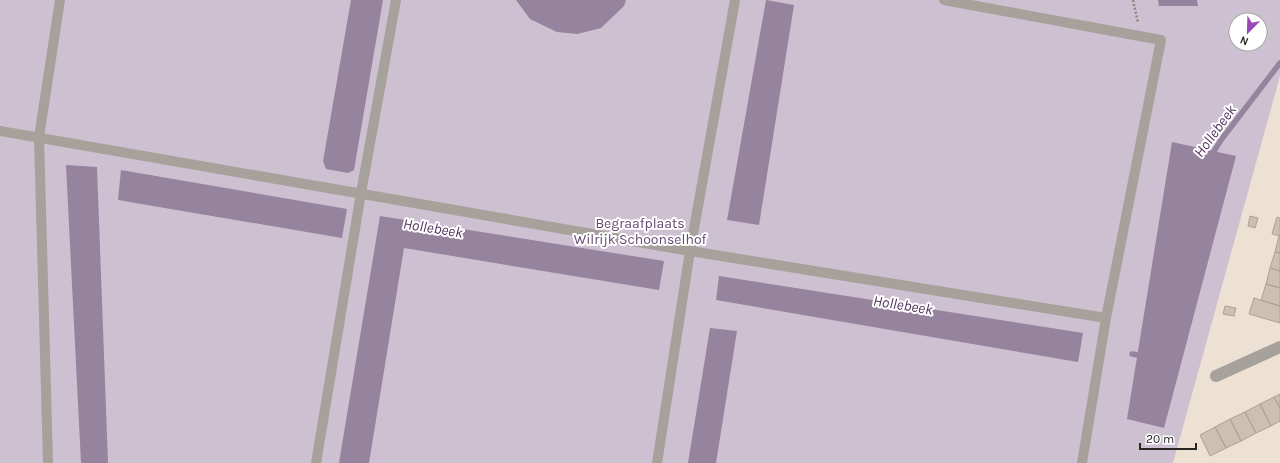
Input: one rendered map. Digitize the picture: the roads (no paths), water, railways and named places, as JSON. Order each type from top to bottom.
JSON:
[{"type":"street","points":[[1216,376],[1280,347]]},
{"type":"lane","points":[[48,463],[39,137],[60,0]]},
{"type":"lane","points":[[316,463],[361,193],[396,0]]},
{"type":"lane","points":[[657,463],[690,251],[735,0]]},
{"type":"lane","points":[[944,0],[1161,40],[1106,318],[1082,463]]},
{"type":"lane","points":[[0,131],[690,251],[1106,318]]},
{"type":"water","points":[[351,0],[383,0],[354,170],[348,173],[326,169],[323,161]]},
{"type":"water","points":[[516,0],[626,0],[624,6],[601,28],[577,34],[557,32],[530,19]]},
{"type":"water","points":[[766,0],[794,5],[759,225],[727,220]]},
{"type":"water","points":[[1158,0],[1197,0],[1198,6],[1159,6]]},
{"type":"water","points":[[1172,142],[1236,156],[1164,428],[1127,419]]},
{"type":"water","points":[[66,165],[97,167],[108,463],[81,463]]},
{"type":"water","points":[[121,170],[347,209],[342,238],[118,200]]},
{"type":"water","points":[[380,216],[664,261],[659,290],[404,248],[369,463],[339,463]]},
{"type":"water","points":[[719,276],[1083,333],[1078,362],[716,300]]},
{"type":"water","points":[[710,328],[737,331],[716,463],[688,463]]},
{"type":"waterway","name":"Hollebeek","points":[[1211,156],[1221,140],[1280,63]]},
{"type":"waterway","name":"Hollebeek","points":[[1132,354],[1144,356]]},
{"type":"park label","name":"Begraafplaats Wilrijk Schoonselhof","points":[[640,232]]}]
